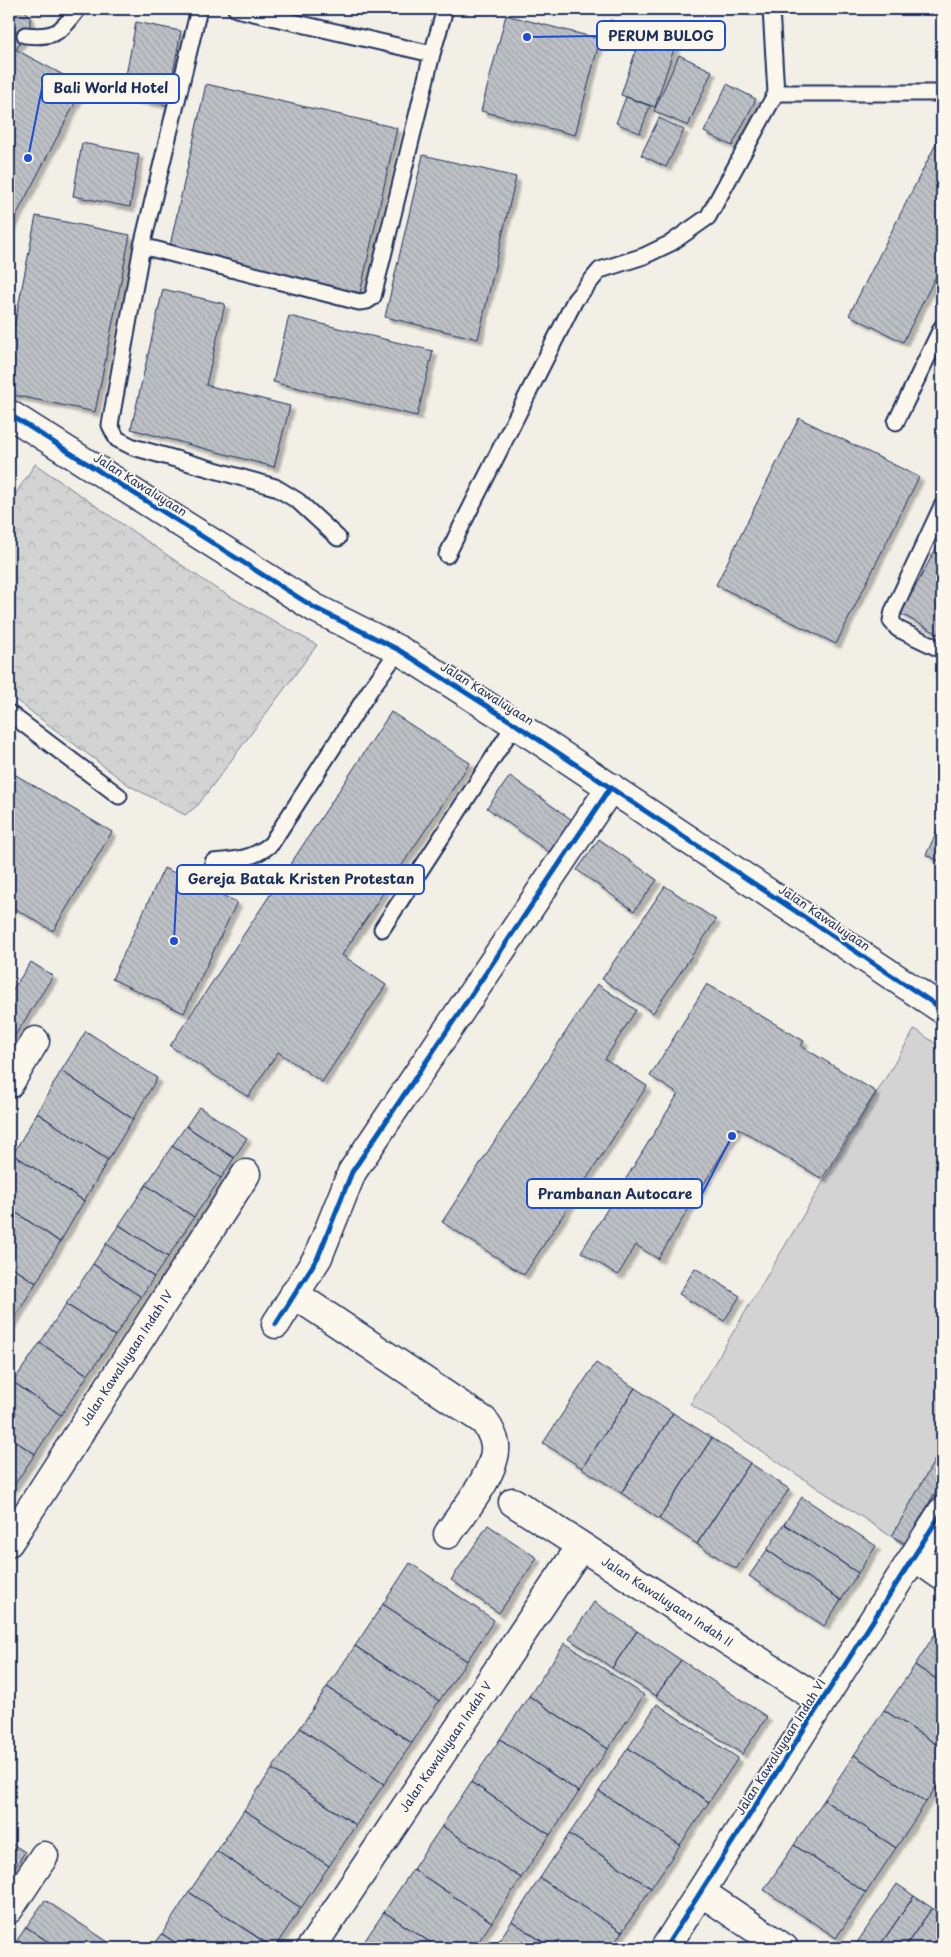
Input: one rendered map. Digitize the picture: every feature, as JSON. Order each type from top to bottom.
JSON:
[{"type":"street","name":"Jalan Kawaluyaan","points":[[9,414],[315,608],[399,650],[611,787],[942,1009]]},
{"type":"street","points":[[276,1324],[318,1257],[352,1172],[611,787]]},
{"type":"street","points":[[9,1084],[35,1041]]},
{"type":"street","name":"Jalan Kawaluyaan Indah IV","points":[[9,1542],[246,1174]]},
{"type":"street","points":[[294,1294],[484,1421],[491,1432],[495,1445],[492,1465],[448,1534]]},
{"type":"street","name":"Jalan Kawaluyaan Indah II","points":[[514,1502],[821,1701]]},
{"type":"street","name":"Jalan Kawaluyaan Indah VI","points":[[665,1948],[942,1512]]},
{"type":"street","name":"Jalan Kawaluyaan Indah V","points":[[311,1948],[581,1546]]},
{"type":"street","points":[[915,1557],[942,1576]]},
{"type":"street","points":[[9,1909],[44,1856]]},
{"type":"street","points":[[701,1892],[784,1948]]},
{"type":"lane","points":[[25,35],[46,37],[65,26],[78,9]]},
{"type":"lane","points":[[199,9],[142,246],[110,425],[117,438],[132,447],[275,486],[298,500],[338,538]]},
{"type":"lane","points":[[236,9],[432,54]]},
{"type":"lane","points":[[142,246],[358,302],[367,301],[374,297],[432,54],[445,9]]},
{"type":"lane","points":[[447,555],[575,300],[600,270],[644,256],[671,243],[708,217],[776,93],[771,9]]},
{"type":"lane","points":[[776,93],[942,93]]},
{"type":"lane","points":[[896,422],[942,327]]},
{"type":"lane","points":[[942,506],[893,611],[891,621],[898,629],[942,650]]},
{"type":"lane","points":[[213,862],[246,859],[260,853],[271,844],[370,690],[399,650]]},
{"type":"lane","points":[[9,713],[118,796]]},
{"type":"lane","points":[[382,929],[515,724]]},
{"type":"green space","points":[[35,464],[215,588],[317,645],[198,805],[185,815],[130,786],[9,695],[9,504]]},
{"type":"green space","points":[[915,1029],[942,1048],[942,1484],[907,1547],[690,1404]]},
{"type":"building","points":[[9,9],[24,9],[30,17],[30,25],[16,50],[9,46]]},
{"type":"building","points":[[506,15],[600,39],[575,135],[481,111]]},
{"type":"building","points":[[610,20],[626,25],[621,42],[604,37]]},
{"type":"building","points":[[136,22],[181,31],[167,105],[122,97]]},
{"type":"building","points":[[641,35],[675,46],[655,107],[621,95]]},
{"type":"building","points":[[9,46],[84,86],[9,229]]},
{"type":"building","points":[[679,55],[712,71],[688,126],[654,111]]},
{"type":"building","points":[[206,84],[397,128],[360,293],[169,250]]},
{"type":"building","points":[[727,84],[756,99],[732,146],[704,132]]},
{"type":"building","points":[[626,97],[650,106],[640,133],[616,123]]},
{"type":"building","points":[[659,118],[684,130],[666,167],[641,155]]},
{"type":"building","points":[[942,132],[942,264],[903,342],[849,315]]},
{"type":"building","points":[[82,143],[139,154],[130,207],[73,196]]},
{"type":"building","points":[[423,155],[516,177],[478,339],[385,317]]},
{"type":"building","points":[[36,216],[130,235],[95,412],[9,394],[9,353]]},
{"type":"building","points":[[163,289],[225,304],[206,385],[290,406],[274,467],[131,429]]},
{"type":"building","points":[[289,316],[433,351],[417,416],[273,382]]},
{"type":"building","points":[[799,418],[919,477],[836,644],[716,585]]},
{"type":"building","points":[[942,537],[942,636],[901,614]]},
{"type":"building","points":[[391,712],[470,763],[342,955],[386,985],[322,1082],[278,1052],[248,1097],[170,1046]]},
{"type":"building","points":[[9,771],[112,832],[53,931],[9,905]]},
{"type":"building","points":[[510,776],[572,820],[549,852],[487,808]]},
{"type":"building","points":[[942,820],[942,862],[926,855]]},
{"type":"building","points":[[599,839],[657,880],[634,911],[577,870]]},
{"type":"building","points":[[164,868],[237,902],[184,1013],[112,979]]},
{"type":"building","points":[[665,886],[716,920],[653,1013],[602,979]]},
{"type":"building","points":[[31,962],[53,976],[9,1045],[9,995]]},
{"type":"building","points":[[597,984],[636,1010],[605,1059],[647,1086],[524,1275],[442,1222]]},
{"type":"building","points":[[707,984],[804,1041],[801,1046],[876,1092],[822,1179],[738,1128],[658,1259],[636,1245],[618,1275],[581,1252],[678,1094],[650,1076]]},
{"type":"building","points":[[86,1031],[157,1078],[133,1119],[61,1071]]},
{"type":"building","points":[[61,1071],[133,1119],[108,1160],[37,1113]]},
{"type":"building","points":[[199,1107],[247,1138],[234,1158],[186,1126]]},
{"type":"building","points":[[37,1113],[108,1160],[84,1201],[13,1154]]},
{"type":"building","points":[[186,1126],[234,1158],[221,1178],[172,1146]]},
{"type":"building","points":[[172,1146],[221,1178],[194,1217],[146,1185]]},
{"type":"building","points":[[13,1154],[84,1201],[60,1242],[9,1208],[9,1161]]},
{"type":"building","points":[[146,1185],[194,1217],[168,1257],[119,1225]]},
{"type":"building","points":[[9,1208],[60,1242],[36,1283],[9,1265]]},
{"type":"building","points":[[119,1225],[168,1257],[154,1277],[106,1244]]},
{"type":"building","points":[[106,1244],[154,1277],[141,1297],[93,1264]]},
{"type":"building","points":[[93,1264],[141,1297],[115,1336],[66,1304]]},
{"type":"building","points":[[9,1265],[36,1283],[11,1324],[9,1322]]},
{"type":"building","points":[[695,1268],[740,1296],[724,1321],[679,1294]]},
{"type":"building","points":[[66,1304],[115,1336],[88,1375],[40,1343]]},
{"type":"building","points":[[40,1343],[88,1375],[61,1415],[13,1382]]},
{"type":"building","points":[[596,1363],[635,1388],[582,1468],[543,1443]]},
{"type":"building","points":[[13,1382],[61,1415],[35,1454],[9,1437],[9,1389]]},
{"type":"building","points":[[635,1388],[673,1413],[621,1493],[582,1468]]},
{"type":"building","points":[[673,1413],[712,1438],[659,1519],[621,1493]]},
{"type":"building","points":[[9,1437],[35,1454],[9,1493]]},
{"type":"building","points":[[712,1438],[750,1463],[697,1544],[659,1519]]},
{"type":"building","points":[[942,1447],[942,1480],[906,1544],[892,1536]]},
{"type":"building","points":[[750,1463],[789,1489],[736,1569],[697,1544]]},
{"type":"building","points":[[802,1497],[876,1546],[858,1573],[784,1524]]},
{"type":"building","points":[[784,1524],[858,1573],[841,1600],[767,1550]]},
{"type":"building","points":[[488,1525],[537,1558],[499,1613],[451,1580]]},
{"type":"building","points":[[767,1550],[841,1600],[824,1626],[749,1576]]},
{"type":"building","points":[[410,1563],[494,1620],[467,1661],[383,1604]]},
{"type":"building","points":[[594,1602],[637,1631],[612,1668],[569,1639]]},
{"type":"building","points":[[383,1604],[467,1661],[439,1701],[355,1646]]},
{"type":"building","points":[[942,1623],[942,1683],[915,1665]]},
{"type":"building","points":[[637,1631],[681,1660],[656,1696],[612,1668]]},
{"type":"building","points":[[565,1643],[644,1695],[608,1749],[529,1696]]},
{"type":"building","points":[[355,1646],[439,1701],[412,1743],[327,1687]]},
{"type":"building","points":[[681,1660],[767,1717],[742,1754],[656,1696]]},
{"type":"building","points":[[915,1665],[942,1683],[942,1748],[884,1710]]},
{"type":"building","points":[[327,1687],[412,1743],[384,1784],[300,1728]]},
{"type":"building","points":[[529,1696],[608,1749],[579,1792],[500,1739]]},
{"type":"building","points":[[657,1704],[738,1758],[709,1802],[628,1748]]},
{"type":"building","points":[[884,1710],[942,1748],[942,1778],[926,1802],[854,1755]]},
{"type":"building","points":[[300,1728],[384,1784],[356,1825],[272,1769]]},
{"type":"building","points":[[500,1739],[579,1792],[550,1835],[471,1782]]},
{"type":"building","points":[[628,1748],[709,1802],[680,1845],[599,1791]]},
{"type":"building","points":[[854,1755],[926,1802],[896,1848],[824,1800]]},
{"type":"building","points":[[272,1769],[356,1825],[329,1866],[244,1810]]},
{"type":"building","points":[[471,1782],[550,1835],[521,1878],[442,1826]]},
{"type":"building","points":[[599,1791],[680,1845],[651,1888],[569,1834]]},
{"type":"building","points":[[824,1800],[896,1848],[866,1893],[794,1845]]},
{"type":"building","points":[[244,1810],[329,1866],[301,1908],[217,1851]]},
{"type":"building","points":[[442,1826],[521,1878],[492,1922],[413,1869]]},
{"type":"building","points":[[569,1834],[651,1888],[622,1932],[540,1878]]},
{"type":"building","points":[[9,1842],[25,1852],[9,1876]]},
{"type":"building","points":[[794,1845],[866,1893],[836,1938],[764,1890]]},
{"type":"building","points":[[217,1851],[301,1908],[274,1948],[189,1892]]},
{"type":"building","points":[[413,1869],[492,1922],[474,1948],[439,1948],[384,1912]]},
{"type":"building","points":[[540,1878],[622,1932],[611,1948],[552,1948],[512,1921]]},
{"type":"building","points":[[897,1884],[914,1896],[878,1948],[854,1947]]},
{"type":"building","points":[[189,1892],[273,1948],[184,1948],[162,1934]]},
{"type":"building","points":[[914,1896],[932,1908],[904,1948],[878,1948]]},
{"type":"building","points":[[45,1900],[117,1948],[58,1948],[26,1927]]},
{"type":"building","points":[[932,1908],[942,1915],[942,1948],[904,1948]]},
{"type":"building","points":[[384,1912],[439,1948],[360,1948]]},
{"type":"building","points":[[512,1921],[552,1948],[494,1948]]},
{"type":"building","points":[[26,1927],[58,1948],[12,1948]]},
{"type":"building","points":[[162,1934],[184,1948],[152,1948]]},
{"type":"cycle path","points":[[9,414],[315,608],[399,650],[515,724],[942,1009]]},
{"type":"cycle path","points":[[276,1324],[318,1257],[352,1172],[611,787]]},
{"type":"cycle path","points":[[665,1948],[942,1512]]},
{"type":"place","name":"PERUM BULOG","points":[[527,37]]},
{"type":"place","name":"Bali World Hotel","points":[[28,158]]},
{"type":"place","name":"Gereja Batak Kristen Protestan","points":[[174,941]]},
{"type":"place","name":"Prambanan Autocare","points":[[732,1136]]}]
